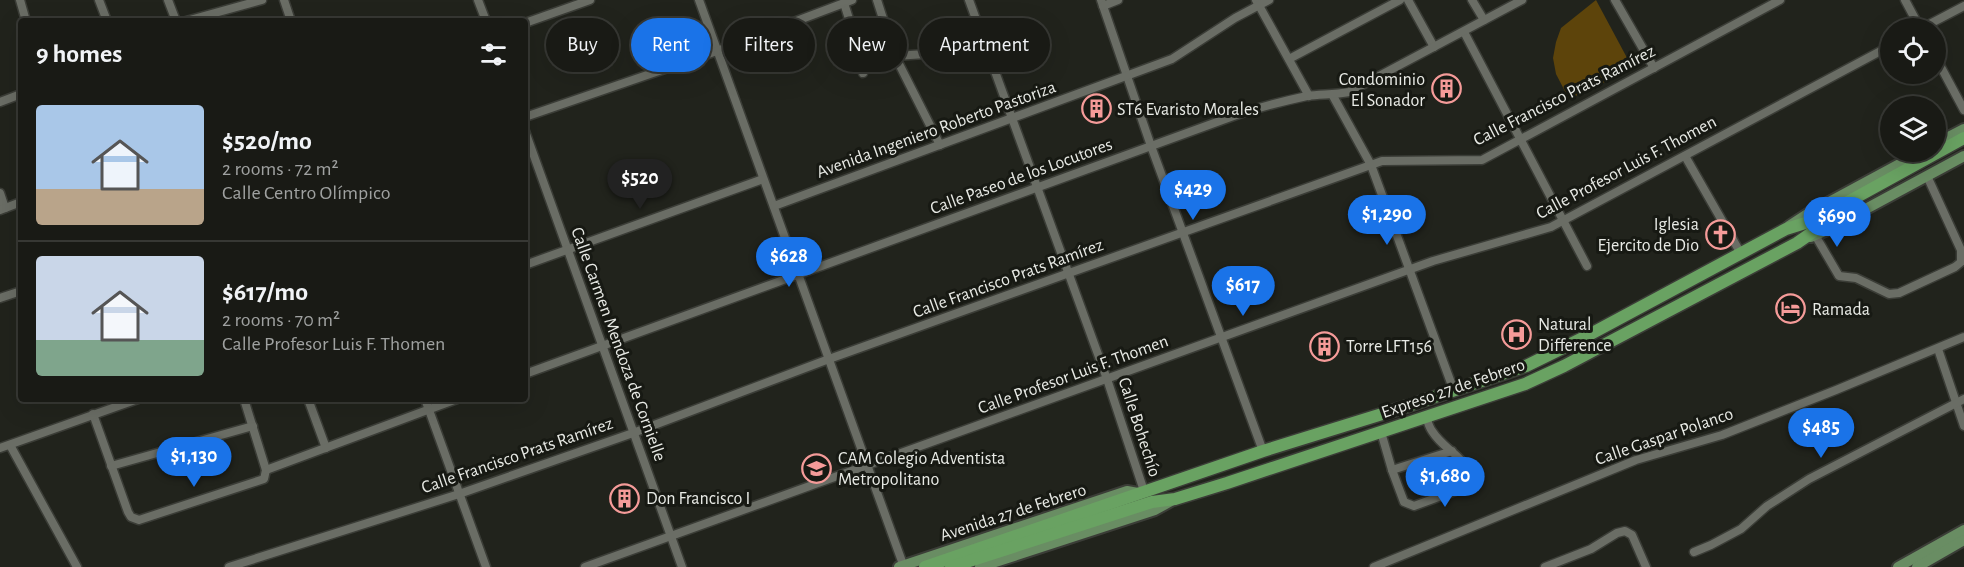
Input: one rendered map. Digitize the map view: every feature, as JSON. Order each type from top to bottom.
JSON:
[{"type":"highway","name":"Expreso 27 de Febrero","points":[[950,563],[1141,492],[1526,366],[1585,338],[1740,252],[1786,229],[1815,220],[1964,138]]},
{"type":"highway","name":"Expreso 27 de Febrero","points":[[950,563],[1152,502],[1175,499],[1525,384],[1564,366],[1797,243],[1820,225],[1964,146]]},
{"type":"highway","points":[[925,567],[950,563]]},
{"type":"main road","points":[[1946,138],[1964,129]]},
{"type":"main road","points":[[1797,243],[1964,156]]},
{"type":"main road","points":[[1786,229],[1809,213],[1903,162]]},
{"type":"main road","name":"Avenida 27 de Febrero","points":[[902,566],[1127,492],[1141,492]]},
{"type":"main road","points":[[981,567],[1155,510],[1175,499]]},
{"type":"main road","points":[[1898,567],[1964,530]]},
{"type":"main road","points":[[1917,567],[1964,540]]},
{"type":"street","points":[[20,0],[25,18]]},
{"type":"street","points":[[99,0],[106,18]]},
{"type":"street","points":[[168,0],[175,18]]},
{"type":"street","points":[[197,18],[262,0]]},
{"type":"street","points":[[284,0],[290,18]]},
{"type":"street","points":[[478,0],[485,18]]},
{"type":"street","points":[[528,22],[590,0]]},
{"type":"street","points":[[699,0],[902,566]]},
{"type":"street","points":[[877,0],[883,18]]},
{"type":"street","name":"Calle Bohechío","points":[[969,0],[975,18]]},
{"type":"street","points":[[1118,0],[1102,3],[1151,146],[1263,451]]},
{"type":"street","name":"Avenida Ingeniero Roberto Pastoriza","points":[[774,206],[1014,119],[1178,56],[1258,3],[1269,0]]},
{"type":"street","points":[[1289,59],[1400,0]]},
{"type":"street","points":[[1408,0],[1434,47]]},
{"type":"street","points":[[1472,0],[1484,20]]},
{"type":"street","name":"Calle Paseo de los Locutores","points":[[528,373],[1261,106],[1309,96],[1333,96],[1359,87],[1522,0]]},
{"type":"street","points":[[1616,0],[1654,68]]},
{"type":"street","name":"Calle Francisco Prats Ramírez","points":[[229,567],[459,494],[633,433],[828,359],[1382,161],[1482,160],[1780,0]]},
{"type":"street","points":[[1905,0],[1915,18]]},
{"type":"street","points":[[528,116],[717,51],[848,1],[863,73]]},
{"type":"street","points":[[1258,3],[1309,96]]},
{"type":"street","points":[[1941,18],[1964,6]]},
{"type":"street","points":[[1464,32],[1587,266]]},
{"type":"street","name":"Calle Profesor Luis F. Thomen","points":[[585,567],[1410,269],[1542,231],[1880,51]]},
{"type":"street","points":[[903,72],[940,145]]},
{"type":"street","name":"Calle Bohechío","points":[[996,72],[1107,379],[1141,492]]},
{"type":"street","points":[[1946,76],[1964,110]]},
{"type":"street","points":[[0,102],[18,95]]},
{"type":"street","points":[[1333,96],[1371,165],[1454,391]]},
{"type":"street","name":"Calle Carmen Mendoza de Cornielle","points":[[528,140],[682,567]]},
{"type":"street","points":[[1685,156],[1740,252]]},
{"type":"street","points":[[1815,235],[1839,276],[1856,278],[1889,294],[1899,293],[1955,267],[1961,262],[1961,250],[1927,176]]},
{"type":"street","points":[[528,264],[763,179]]},
{"type":"street","points":[[0,193],[2,209],[18,203]]},
{"type":"street","points":[[0,298],[18,292]]},
{"type":"street","name":"Calle Gaspar Polanco","points":[[1374,567],[1636,460],[1722,435],[1964,337]]},
{"type":"street","points":[[1938,349],[1960,401],[1964,426]]},
{"type":"street","points":[[1694,552],[1741,529],[1767,506],[1809,479],[1960,401]]},
{"type":"street","points":[[0,448],[129,402]]},
{"type":"street","points":[[93,414],[128,512],[131,517],[139,520],[262,481],[266,476],[266,470],[245,402]]},
{"type":"street","points":[[309,402],[326,448]]},
{"type":"street","points":[[426,402],[486,567]]},
{"type":"street","points":[[266,470],[449,402]]},
{"type":"street","points":[[1381,432],[1404,502],[1414,506],[1466,487],[1471,482],[1467,468],[1458,454],[1432,431],[1426,417]]},
{"type":"street","points":[[111,466],[253,426]]},
{"type":"street","points":[[10,445],[77,567]]},
{"type":"street","points":[[1392,470],[1452,451]]},
{"type":"street","points":[[1545,567],[1591,549],[1617,533],[1626,531],[1632,535],[1646,567]]},
{"type":"shaded area","points":[[1596,0],[1633,69],[1569,99],[1556,74],[1553,58],[1556,42],[1561,28]]},
{"type":"place","name":"Condominio El Sonador","points":[[1446,89]]},
{"type":"place","name":"ST6 Evaristo Morales","points":[[1096,109]]},
{"type":"place","name":"Iglesia Ejercito de Dio","points":[[1720,234]]},
{"type":"place","name":"Ramada","points":[[1791,309]]},
{"type":"place","name":"Natural Difference","points":[[1517,334]]},
{"type":"place","name":"Torre LFT156","points":[[1325,346]]},
{"type":"place","name":"CAM Colegio Adventista Metropolitano","points":[[817,468]]},
{"type":"place","name":"Don Francisco I","points":[[625,498]]}]
